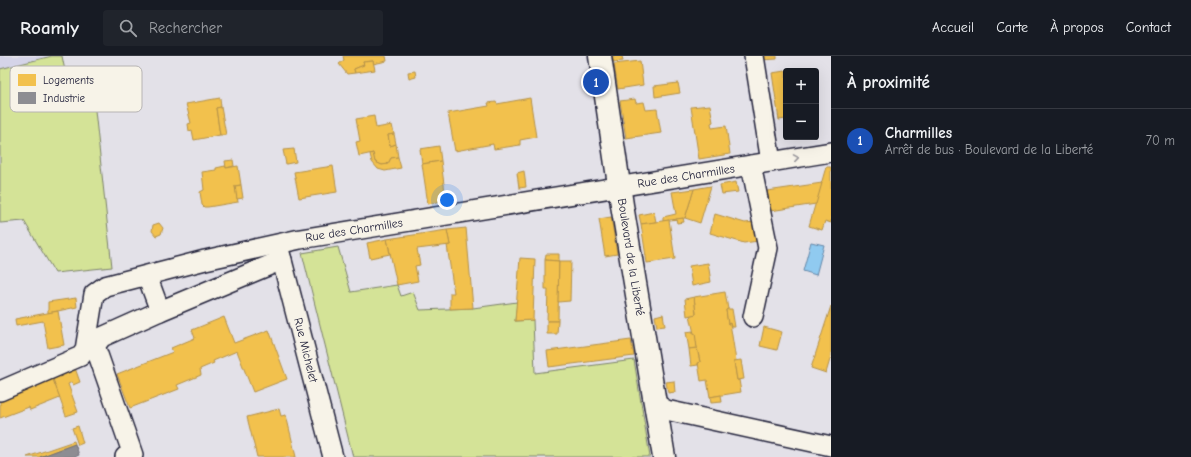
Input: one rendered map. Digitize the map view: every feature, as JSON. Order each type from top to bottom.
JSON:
[{"type":"main road","name":"Boulevard de la Liberté","points":[[600,56],[664,457]]},
{"type":"street","points":[[754,56],[771,162]]},
{"type":"street","name":"Rue des Charmilles","points":[[0,391],[81,356],[93,339],[94,294],[105,286],[205,260],[280,252],[307,238],[831,152]]},
{"type":"street","points":[[752,165],[768,248],[753,317]]},
{"type":"street","points":[[125,457],[133,455],[93,339],[102,337],[160,311],[280,252]]},
{"type":"street","name":"Rue Michelet","points":[[280,252],[333,457]]},
{"type":"street","points":[[147,276],[160,311]]},
{"type":"street","points":[[656,404],[666,410],[831,446]]},
{"type":"shaded area","points":[[0,56],[52,56],[10,66],[0,69]]},
{"type":"green space","points":[[52,56],[62,56],[64,66],[12,66]]},
{"type":"green space","points":[[10,66],[10,112],[95,112],[112,267],[55,273],[24,221],[0,223],[0,69]]},
{"type":"green space","points":[[338,247],[351,292],[397,285],[401,296],[413,292],[420,310],[473,308],[517,302],[515,321],[533,320],[535,373],[634,360],[650,457],[353,457],[302,253]]},
{"type":"water","points":[[811,242],[824,245],[816,275],[803,271]]},
{"type":"building: Logements","points":[[343,56],[386,56],[387,61],[373,64],[373,61],[363,62],[364,65],[354,69],[355,73],[347,74],[339,64],[344,60]]},
{"type":"building: Logements","points":[[612,56],[622,56],[623,61],[613,62]]},
{"type":"building: Logements","points":[[759,56],[777,56],[777,59],[760,60]]},
{"type":"building: Logements","points":[[373,61],[375,70],[355,73],[354,69],[364,65],[363,62]]},
{"type":"building: Logements","points":[[640,61],[643,85],[618,89],[614,64]]},
{"type":"building: Logements","points":[[415,71],[416,77],[409,79],[408,72]]},
{"type":"building: Logements","points":[[783,71],[783,119],[779,120],[772,73]]},
{"type":"building: Logements","points":[[678,83],[680,93],[655,97],[654,86]]},
{"type":"building: Logements","points":[[220,98],[221,107],[216,108],[220,135],[194,140],[192,130],[189,131],[188,124],[191,123],[186,104]]},
{"type":"building: Logements","points":[[530,98],[536,137],[520,140],[520,145],[494,149],[493,144],[455,151],[448,113],[489,106],[488,103],[496,102],[497,104]]},
{"type":"building: Logements","points":[[635,99],[636,103],[644,102],[646,110],[657,109],[661,133],[626,138],[620,101]]},
{"type":"building: Logements","points":[[710,105],[713,122],[711,123],[712,128],[726,126],[730,154],[699,159],[691,107]]},
{"type":"building: Logements","points":[[221,107],[226,135],[220,135],[216,108]]},
{"type":"building: Logements","points":[[374,116],[376,128],[392,125],[394,134],[388,135],[390,146],[396,144],[398,157],[391,158],[386,165],[377,163],[374,160],[373,153],[359,156],[356,142],[360,141],[356,119]]},
{"type":"building: Logements","points":[[394,134],[396,144],[390,146],[388,135]]},
{"type":"building: Logements","points":[[439,146],[441,161],[422,164],[420,149]]},
{"type":"building: Logements","points":[[294,149],[296,162],[286,164],[283,150]]},
{"type":"building: Logements","points":[[373,153],[375,162],[382,165],[388,164],[391,158],[398,157],[401,168],[385,171],[378,169],[372,162],[370,154]]},
{"type":"building: Logements","points":[[233,160],[234,166],[226,168],[225,161]]},
{"type":"building: Logements","points":[[441,161],[446,200],[428,204],[422,164]]},
{"type":"building: Logements","points":[[225,166],[226,168],[238,166],[241,185],[235,186],[238,202],[204,207],[202,205],[200,192],[204,190],[202,172],[216,170],[216,168]]},
{"type":"building: Logements","points":[[333,166],[337,192],[299,198],[294,172]]},
{"type":"building: Logements","points":[[826,167],[831,167],[831,223],[825,221],[822,230],[809,226]]},
{"type":"building: Logements","points":[[524,171],[526,187],[519,188],[517,173]]},
{"type":"building: Logements","points":[[736,182],[738,192],[722,194],[720,185]]},
{"type":"building: Logements","points":[[822,183],[816,204],[770,211],[767,191]]},
{"type":"building: Logements","points":[[241,185],[243,198],[237,199],[235,186]]},
{"type":"building: Logements","points":[[711,186],[700,223],[685,218],[694,189]]},
{"type":"building: Logements","points":[[694,189],[685,218],[663,221],[663,217],[676,214],[672,192]]},
{"type":"building: Logements","points":[[654,212],[656,222],[641,224],[639,215]]},
{"type":"building: Logements","points":[[715,214],[745,223],[754,222],[758,241],[744,243],[710,233]]},
{"type":"building: Logements","points":[[611,217],[617,254],[605,256],[599,219]]},
{"type":"building: Logements","points":[[683,218],[684,222],[677,223],[676,219]]},
{"type":"building: Logements","points":[[669,220],[675,259],[647,263],[641,224]]},
{"type":"building: Logements","points":[[159,223],[163,228],[161,234],[156,236],[152,231],[153,225]]},
{"type":"building: Logements","points":[[466,228],[473,308],[450,309],[450,293],[454,293],[447,245],[450,245],[447,230]]},
{"type":"building: Logements","points":[[447,230],[450,245],[417,249],[420,265],[415,266],[418,281],[397,285],[387,239]]},
{"type":"building: Logements","points":[[387,239],[390,254],[370,258],[367,243]]},
{"type":"building: Logements","points":[[546,254],[559,254],[559,261],[545,260]]},
{"type":"building: Logements","points":[[520,258],[535,259],[533,320],[515,321]]},
{"type":"building: Logements","points":[[545,260],[559,261],[558,321],[547,321],[548,289],[545,289]]},
{"type":"building: Logements","points":[[559,261],[571,261],[570,301],[558,302]]},
{"type":"building: Logements","points":[[708,263],[711,282],[692,286],[689,266]]},
{"type":"building: Logements","points":[[725,292],[728,309],[726,310],[728,324],[730,323],[736,361],[734,361],[737,380],[739,380],[741,392],[710,397],[707,380],[701,381],[698,363],[700,362],[690,315],[696,314],[694,297]]},
{"type":"building: Logements","points":[[694,297],[696,314],[687,316],[685,299]]},
{"type":"building: Logements","points":[[76,298],[77,307],[48,313],[48,302]]},
{"type":"building: Logements","points":[[831,306],[831,356],[826,373],[811,368]]},
{"type":"building: Logements","points":[[732,309],[735,327],[731,327],[730,323],[728,324],[726,310]]},
{"type":"building: Logements","points":[[58,311],[64,345],[48,348],[43,321],[16,326],[15,319]]},
{"type":"building: Logements","points":[[663,314],[665,326],[657,327],[655,316]]},
{"type":"building: Logements","points":[[224,317],[234,343],[269,330],[287,379],[253,392],[237,351],[213,361],[214,363],[200,369],[201,375],[177,385],[179,389],[130,408],[117,374],[173,352],[171,348],[195,338],[192,330]]},
{"type":"building: Logements","points":[[547,321],[558,321],[557,334],[547,334]]},
{"type":"building: Logements","points":[[764,327],[782,332],[777,350],[760,346]]},
{"type":"building: Logements","points":[[693,331],[693,334],[695,333],[697,348],[689,349],[686,332]]},
{"type":"building: Logements","points":[[631,340],[634,356],[549,367],[547,351]]},
{"type":"building: Logements","points":[[697,348],[700,362],[698,365],[691,366],[689,349]]},
{"type":"building: Logements","points":[[741,360],[744,379],[737,380],[734,361]]},
{"type":"building: Logements","points":[[75,368],[80,382],[73,385],[72,382],[68,384],[78,412],[66,416],[52,377]]},
{"type":"building: Logements","points":[[52,377],[60,398],[30,410],[29,407],[0,418],[0,399]]},
{"type":"building: Logements","points":[[674,381],[675,392],[668,393],[666,382]]},
{"type":"building: Logements","points":[[721,395],[722,402],[711,403],[710,397]]},
{"type":"building: Logements","points":[[279,409],[281,416],[286,415],[296,457],[257,457],[247,417]]},
{"type":"building: Logements","points":[[78,426],[83,443],[78,445],[72,428]]},
{"type":"building: Logements","points":[[74,441],[75,444],[40,457],[27,457]]},
{"type":"building: Industrie","points":[[75,444],[79,455],[74,457],[40,457]]},
{"type":"place","name":"Charmilles","points":[[596,82]]}]
